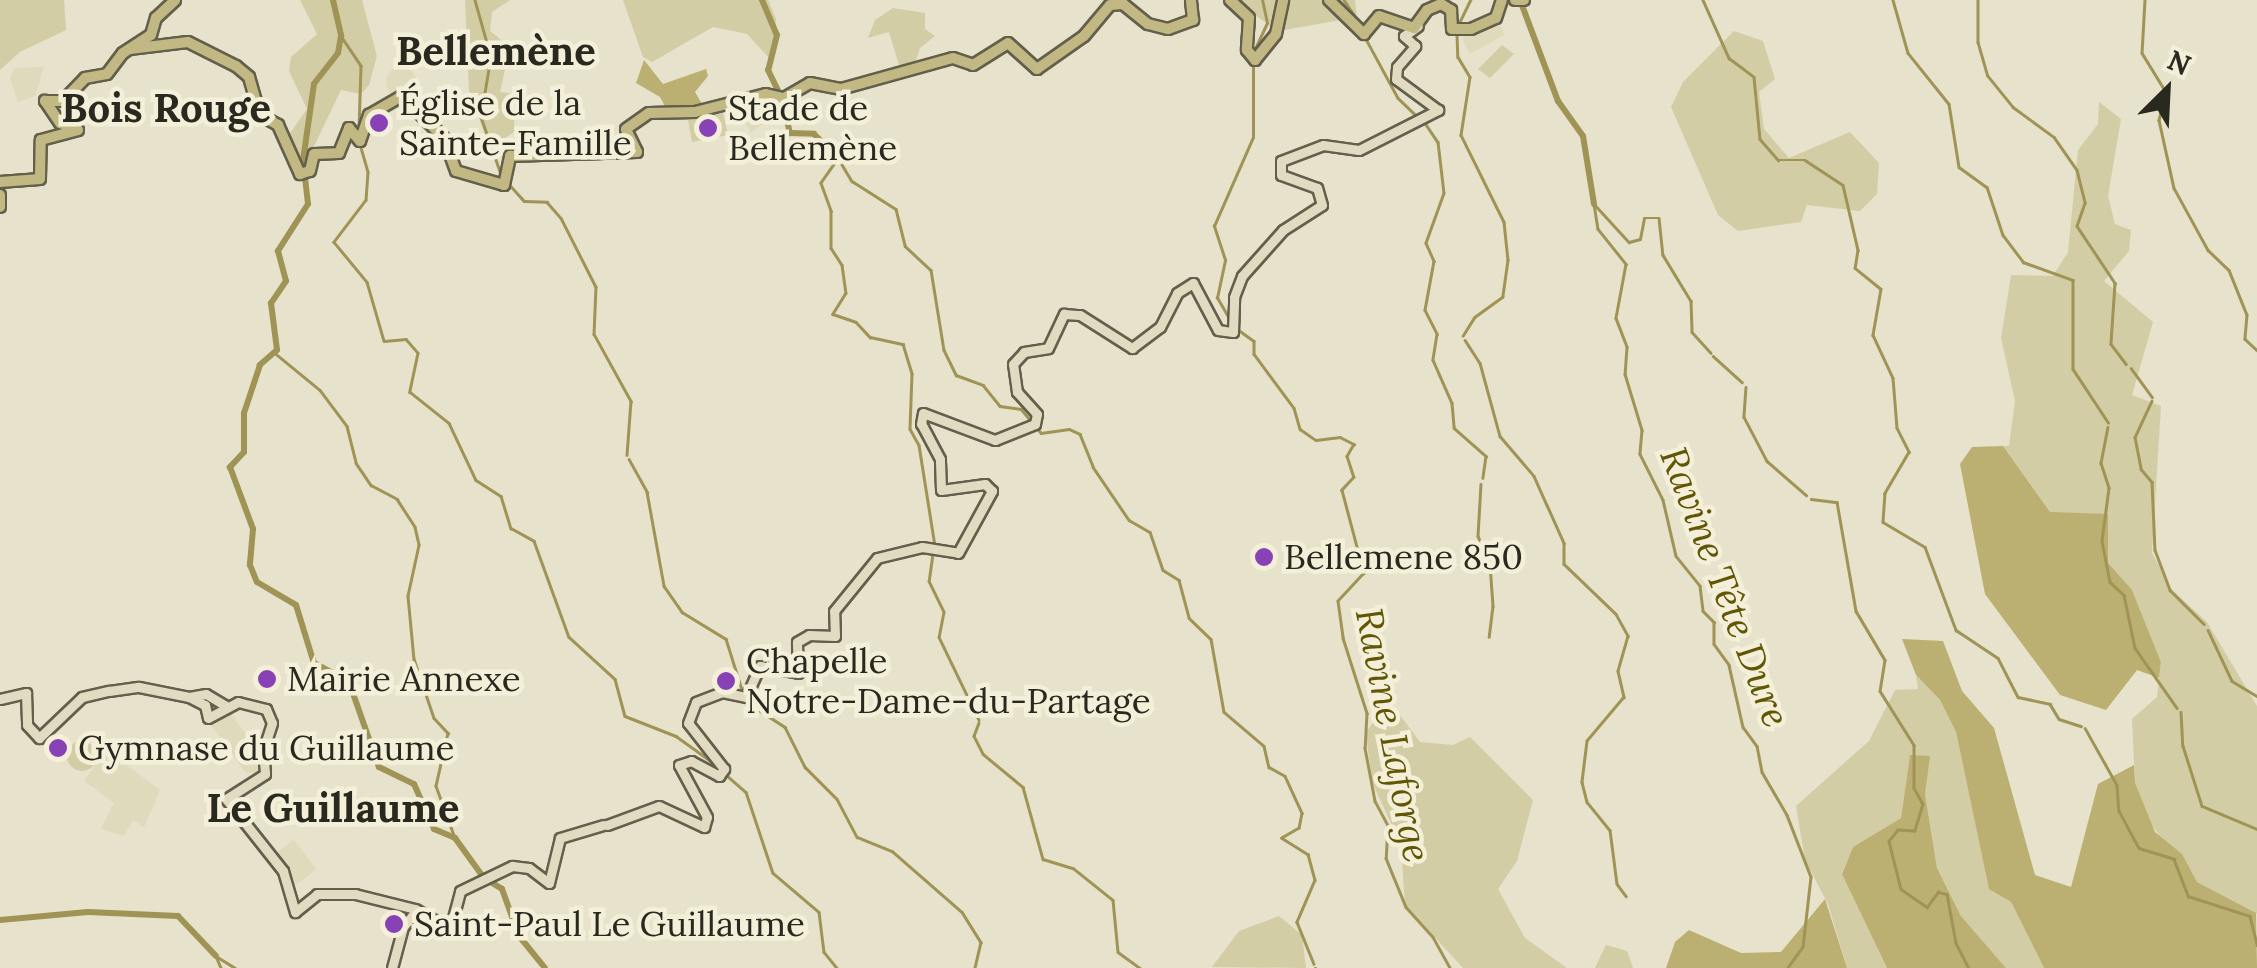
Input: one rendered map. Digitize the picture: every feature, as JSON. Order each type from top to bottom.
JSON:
[{"type":"main road","points":[[0,182],[40,180],[41,140],[78,130],[60,123],[46,101],[66,100],[79,82],[107,74],[135,48],[175,0]]},
{"type":"main road","points":[[135,48],[188,42],[246,74],[260,115],[278,124],[304,174],[314,154],[339,153],[349,128],[360,141],[369,115],[396,96],[412,100],[444,138],[454,170],[504,185],[510,156],[637,152],[626,129],[651,112],[695,112],[766,94],[784,98],[810,83],[845,88],[953,58],[973,66],[1008,43],[1037,69],[1084,36],[1110,5],[1123,4],[1148,24],[1168,30],[1193,20],[1190,0]]},
{"type":"main road","points":[[1230,0],[1250,22],[1253,60],[1276,34],[1282,0]]},
{"type":"main road","points":[[1329,0],[1364,34],[1379,16],[1418,26]]},
{"type":"main road","points":[[0,699],[26,693],[27,726],[38,738],[86,694],[139,687],[189,697],[205,705],[208,718],[226,706],[254,704],[270,715],[266,774],[226,799],[283,872],[295,912],[319,893],[354,894],[417,910],[450,929],[458,893],[493,872],[524,866],[549,883],[560,838],[659,806],[706,825],[679,765],[691,762],[719,776],[724,769],[690,728],[688,715],[707,696],[743,697],[756,668],[769,666],[795,676],[800,638],[835,636],[834,611],[854,594],[869,564],[934,551],[958,553],[992,490],[985,484],[941,490],[940,458],[921,416],[930,412],[995,440],[1032,426],[1038,414],[1017,392],[1013,364],[1024,352],[1048,348],[1064,314],[1080,315],[1132,348],[1160,327],[1177,293],[1193,283],[1218,330],[1234,330],[1234,296],[1242,276],[1283,230],[1322,206],[1317,188],[1281,175],[1281,162],[1324,145],[1359,150],[1438,110],[1401,89],[1395,76],[1415,46],[1404,36],[1418,26],[1427,10],[1441,4],[1451,10],[1452,29],[1471,29],[1496,18],[1502,0]]},
{"type":"main road","points":[[0,195],[0,207]]},
{"type":"main road","points":[[189,697],[206,694],[226,706]]},
{"type":"main road","points":[[392,968],[402,928],[417,910]]},
{"type":"shaded area","points":[[0,0],[64,0],[66,30],[20,52],[0,70]]},
{"type":"shaded area","points":[[300,0],[362,0],[377,56],[369,85],[361,94],[341,90],[304,167],[288,136],[307,109],[289,71],[291,57],[317,34]]},
{"type":"shaded area","points":[[465,0],[510,0],[492,12],[490,31],[510,47],[500,92],[515,94],[514,132],[490,148],[469,91]]},
{"type":"shaded area","points":[[623,0],[768,0],[776,19],[770,59],[747,34],[713,27],[652,62],[643,57]]},
{"type":"shaded area","points":[[1241,0],[1355,0],[1357,17],[1279,31],[1238,4]]},
{"type":"shaded area","points":[[893,8],[925,13],[925,29],[935,36],[920,48],[913,70],[901,72],[889,32],[868,38],[875,20]]},
{"type":"shaded area","points":[[1489,25],[1502,27],[1504,35],[1470,54],[1462,38]]},
{"type":"shaded area","points":[[1734,31],[1763,41],[1775,79],[1759,92],[1764,129],[1789,158],[1850,132],[1879,163],[1877,194],[1860,211],[1807,205],[1801,222],[1738,231],[1718,215],[1671,107],[1683,82]]},
{"type":"shaded area","points":[[1502,45],[1514,54],[1490,78],[1478,69]]},
{"type":"shaded area","points":[[644,60],[663,84],[706,69],[708,76],[695,92],[705,109],[668,112],[660,97],[636,83]]},
{"type":"shaded area","points":[[44,67],[35,96],[18,102],[10,78],[15,68]]},
{"type":"shaded area","points":[[401,67],[415,76],[416,82],[407,96],[401,97],[387,88],[386,82],[395,68]]},
{"type":"shaded area","points":[[752,98],[773,117],[751,132],[733,104]]},
{"type":"shaded area","points":[[2099,102],[2121,119],[2108,196],[2115,224],[2131,230],[2129,251],[2104,281],[2153,322],[2132,395],[2161,406],[2152,553],[2172,590],[2207,622],[2257,706],[2257,914],[2197,882],[2148,821],[2135,783],[2132,719],[2157,697],[2161,662],[2132,590],[2050,512],[2003,446],[2009,446],[2015,401],[2001,338],[2011,275],[2053,276],[2068,252],[2078,150],[2098,124]]},
{"type":"shaded area","name":"Stade de Bellemène","points":[[723,113],[728,135],[692,142],[688,120]]},
{"type":"shaded area","points":[[2003,446],[2050,512],[2108,514],[2108,563],[2132,590],[2161,662],[2159,678],[2137,670],[2106,710],[2060,695],[1985,594],[1960,464],[1972,447]]},
{"type":"shaded area","points":[[1902,639],[1943,641],[1962,691],[1994,728],[2035,875],[2071,887],[2098,784],[2134,765],[2135,783],[2155,832],[2182,854],[2197,882],[2256,913],[2257,968],[2044,968],[2011,902],[1989,889],[1956,732],[1940,700],[1916,675]]},
{"type":"shaded area","points":[[1916,675],[1940,700],[1956,732],[1989,888],[2011,902],[2044,968],[2006,968],[1961,916],[1937,868],[1925,794],[1910,755],[1901,818],[1853,847],[1842,873],[1887,968],[1847,968],[1828,904],[1805,860],[1796,806],[1869,741],[1895,690],[1918,689]]},
{"type":"shaded area","points":[[1388,699],[1420,742],[1453,745],[1470,737],[1533,800],[1517,861],[1498,889],[1525,938],[1567,968],[1463,968],[1405,905],[1401,845],[1372,782],[1366,733]]},
{"type":"shaded area","points":[[234,705],[232,715],[261,755],[263,774],[245,772],[209,722]]},
{"type":"shaded area","points":[[82,741],[93,745],[97,756],[93,767],[82,771],[71,767],[67,756],[71,745]]},
{"type":"shaded area","points":[[106,750],[160,790],[144,827],[133,820],[124,836],[101,829],[114,803],[84,781]]},
{"type":"shaded area","points":[[1910,755],[1930,756],[1925,794],[1937,868],[1961,916],[2006,968],[1887,968],[1842,874],[1853,847],[1901,818]]},
{"type":"shaded area","points":[[294,840],[316,869],[296,885],[273,855]]},
{"type":"shaded area","points":[[1825,899],[1847,968],[1666,968],[1675,942],[1689,930],[1741,953],[1781,952]]},
{"type":"shaded area","points":[[1279,916],[1302,935],[1306,968],[1212,967],[1239,931]]},
{"type":"shaded area","points":[[1606,945],[1627,951],[1633,968],[1595,968]]},
{"type":"waterway","points":[[333,0],[341,36],[338,53],[314,84],[303,160],[308,204],[278,251],[286,281],[271,303],[277,350],[260,365],[244,413],[244,452],[230,467],[253,529],[250,565],[257,582],[296,605],[314,663],[349,682],[379,767],[414,784],[434,829],[455,838],[484,878],[502,889],[519,936],[545,968]]},
{"type":"waterway","points":[[475,0],[491,57],[481,117],[502,177]]},
{"type":"waterway","points":[[762,0],[777,35],[768,70],[780,95]]},
{"type":"waterway","name":"Ravine Laforge","points":[[1253,53],[1267,23],[1262,0]]},
{"type":"waterway","points":[[1344,0],[1358,21]]},
{"type":"waterway","points":[[1458,25],[1470,0]]},
{"type":"waterway","name":"Ravine Tête Dure","points":[[1520,0],[1558,101],[1583,136],[1594,204]]},
{"type":"waterway","points":[[1703,0],[1729,58],[1754,77],[1760,139],[1778,160],[1805,160],[1843,185],[1858,250],[1855,268],[1881,289],[1873,335],[1893,378],[1897,428],[1909,452],[1885,493],[1883,522],[1925,547],[1956,630],[1998,658],[2018,697],[2050,704],[2059,719],[2081,726]]},
{"type":"waterway","points":[[1893,0],[1908,53],[1949,104],[1959,167],[1987,187],[2003,235],[2023,262],[2073,280],[2073,369],[2108,422]]},
{"type":"waterway","points":[[1978,0],[1978,42],[1988,76],[2013,107],[2054,137],[2077,170],[2085,203],[2077,226],[2115,283],[2111,344],[2126,364]]},
{"type":"waterway","points":[[2145,0],[2142,53],[2166,92],[2159,120],[2174,188],[2208,250],[2229,270],[2247,315],[2245,339],[2257,350]]},
{"type":"waterway","points":[[1457,34],[1458,57],[1470,77],[1461,135],[1504,222],[1508,260],[1503,297],[1475,317],[1463,336]]},
{"type":"waterway","points":[[341,36],[361,66],[359,131]]},
{"type":"waterway","points":[[1366,39],[1398,98],[1419,118]]},
{"type":"waterway","name":"Ravine Laforge","points":[[1231,322],[1217,298],[1225,260],[1214,226],[1253,137],[1253,65]]},
{"type":"waterway","points":[[783,101],[790,133],[814,134],[838,158]]},
{"type":"waterway","points":[[1425,123],[1438,142],[1444,193],[1426,243],[1434,261],[1425,310],[1437,334],[1433,360],[1452,403],[1454,428],[1486,456],[1483,478]]},
{"type":"waterway","points":[[360,144],[368,172],[366,200],[334,242],[367,282],[384,341],[406,339],[418,353],[410,392],[449,423],[476,480],[501,496],[511,528],[534,541],[569,637],[615,679],[625,716],[676,736],[715,764]]},
{"type":"waterway","points":[[838,158],[852,181],[896,209],[905,246],[931,270],[944,350],[956,375],[983,385],[1000,406],[1021,409],[1041,433],[1069,429],[1080,434],[1093,467],[1129,520],[1150,532],[1163,570],[1179,580],[1189,618],[1211,639],[1224,712],[1264,746],[1269,767],[1285,776],[1302,813],[1299,828],[1282,838],[1308,854],[1315,880],[1297,922],[1314,964]]},
{"type":"waterway","points":[[837,160],[821,183],[831,211],[831,248],[842,265],[846,293],[833,314],[856,322],[870,337],[903,344],[912,374],[910,429],[919,445],[935,546]]},
{"type":"waterway","points":[[508,183],[524,201],[547,202],[561,218],[596,287],[594,334],[631,401],[627,455]]},
{"type":"waterway","name":"Ravine Tête Dure","points":[[1594,204],[1598,229],[1626,264],[1616,318],[1627,347],[1625,374],[1642,430],[1640,454],[1663,500],[1676,556],[1700,586],[1703,611],[1714,622],[1714,644],[1729,665],[1743,727],[1757,746],[1762,772],[1787,815],[1811,877],[1803,947],[1788,968]]},
{"type":"waterway","points":[[1596,206],[1629,242],[1640,239],[1644,218],[1659,218],[1663,255],[1691,301],[1692,332],[1711,353]]},
{"type":"waterway","name":"Ravine Laforge","points":[[1236,328],[1254,341],[1254,354],[1294,408],[1300,429],[1316,440],[1340,437],[1354,444],[1347,456],[1354,477],[1342,490],[1364,573],[1338,601],[1343,638],[1367,713],[1365,748],[1375,801],[1388,825],[1386,858],[1406,907],[1433,937],[1450,968]]},
{"type":"waterway","points":[[1465,340],[1480,363],[1500,436],[1534,476],[1564,543],[1564,564],[1616,614],[1628,636],[1618,671],[1624,697],[1587,741],[1582,782],[1587,802],[1610,830],[1617,884],[1626,896]]},
{"type":"waterway","points":[[276,354],[320,390],[347,426],[356,463],[371,485],[397,499],[415,527],[419,545],[408,596],[414,659],[434,718],[448,733],[436,786],[455,838]]},
{"type":"waterway","points":[[1713,356],[1742,382]]},
{"type":"waterway","points":[[2131,368],[2152,397]]},
{"type":"waterway","points":[[1746,387],[1744,417],[1767,461],[1806,495]]},
{"type":"waterway","points":[[2152,401],[2135,437],[2141,469],[2152,482],[2155,550],[2170,590],[2204,624]]},
{"type":"waterway","points":[[2108,427],[2101,463],[2109,488],[2102,541],[2110,582],[2124,595],[2135,648],[2177,708]]},
{"type":"waterway","points":[[629,459],[647,492],[664,586],[682,612],[726,639],[743,693]]},
{"type":"waterway","points":[[1481,484],[1478,536],[1490,564],[1493,606],[1489,637]]},
{"type":"waterway","points":[[1811,499],[1837,502],[1856,611],[1885,660],[1880,691],[1914,745],[1914,788],[1923,804],[1915,831],[1898,830],[1889,841],[1901,889],[1927,907],[1938,892],[1947,894],[1956,943],[1969,968]]},
{"type":"waterway","points":[[933,554],[929,581],[944,612],[939,637],[979,720]]},
{"type":"waterway","points":[[2208,630],[2232,681],[2257,696]]},
{"type":"waterway","points":[[745,701],[785,727],[805,767],[837,799],[857,837],[892,851],[962,912],[981,942],[975,968]]},
{"type":"waterway","points":[[2181,712],[2183,746],[2202,806],[2257,829]]},
{"type":"waterway","points":[[979,723],[974,736],[983,754],[1023,787],[1043,859],[1073,868],[1113,900],[1118,952],[1140,968]]},
{"type":"waterway","points":[[2085,728],[2117,785],[2119,811],[2139,848],[2174,859],[2188,896],[2250,916],[2257,945]]},
{"type":"waterway","points":[[724,773],[746,792],[773,873],[819,912],[824,952],[837,968]]},
{"type":"waterway","points":[[0,920],[88,912],[178,916],[216,956]]},
{"type":"waterway","points":[[216,956],[235,968]]},
{"type":"waterway","points":[[216,956],[221,968]]},
{"type":"place","name":"Église de la Sainte-Famille","points":[[379,123]]},
{"type":"place","name":"Stade de Bellemène","points":[[708,128]]},
{"type":"place","name":"Bellemene 850","points":[[1264,557]]},
{"type":"place","name":"Mairie Annexe","points":[[267,679]]},
{"type":"place","name":"Chapelle Notre-Dame-du-Partage","points":[[726,681]]},
{"type":"place","name":"Gymnase du Guillaume","points":[[58,748]]},
{"type":"place","name":"Saint-Paul Le Guillaume","points":[[394,924]]},
{"type":"district","name":"Bellemène","points":[[496,51]]},
{"type":"district","name":"Bois Rouge","points":[[166,108]]},
{"type":"district","name":"Le Guillaume","points":[[333,808]]}]
